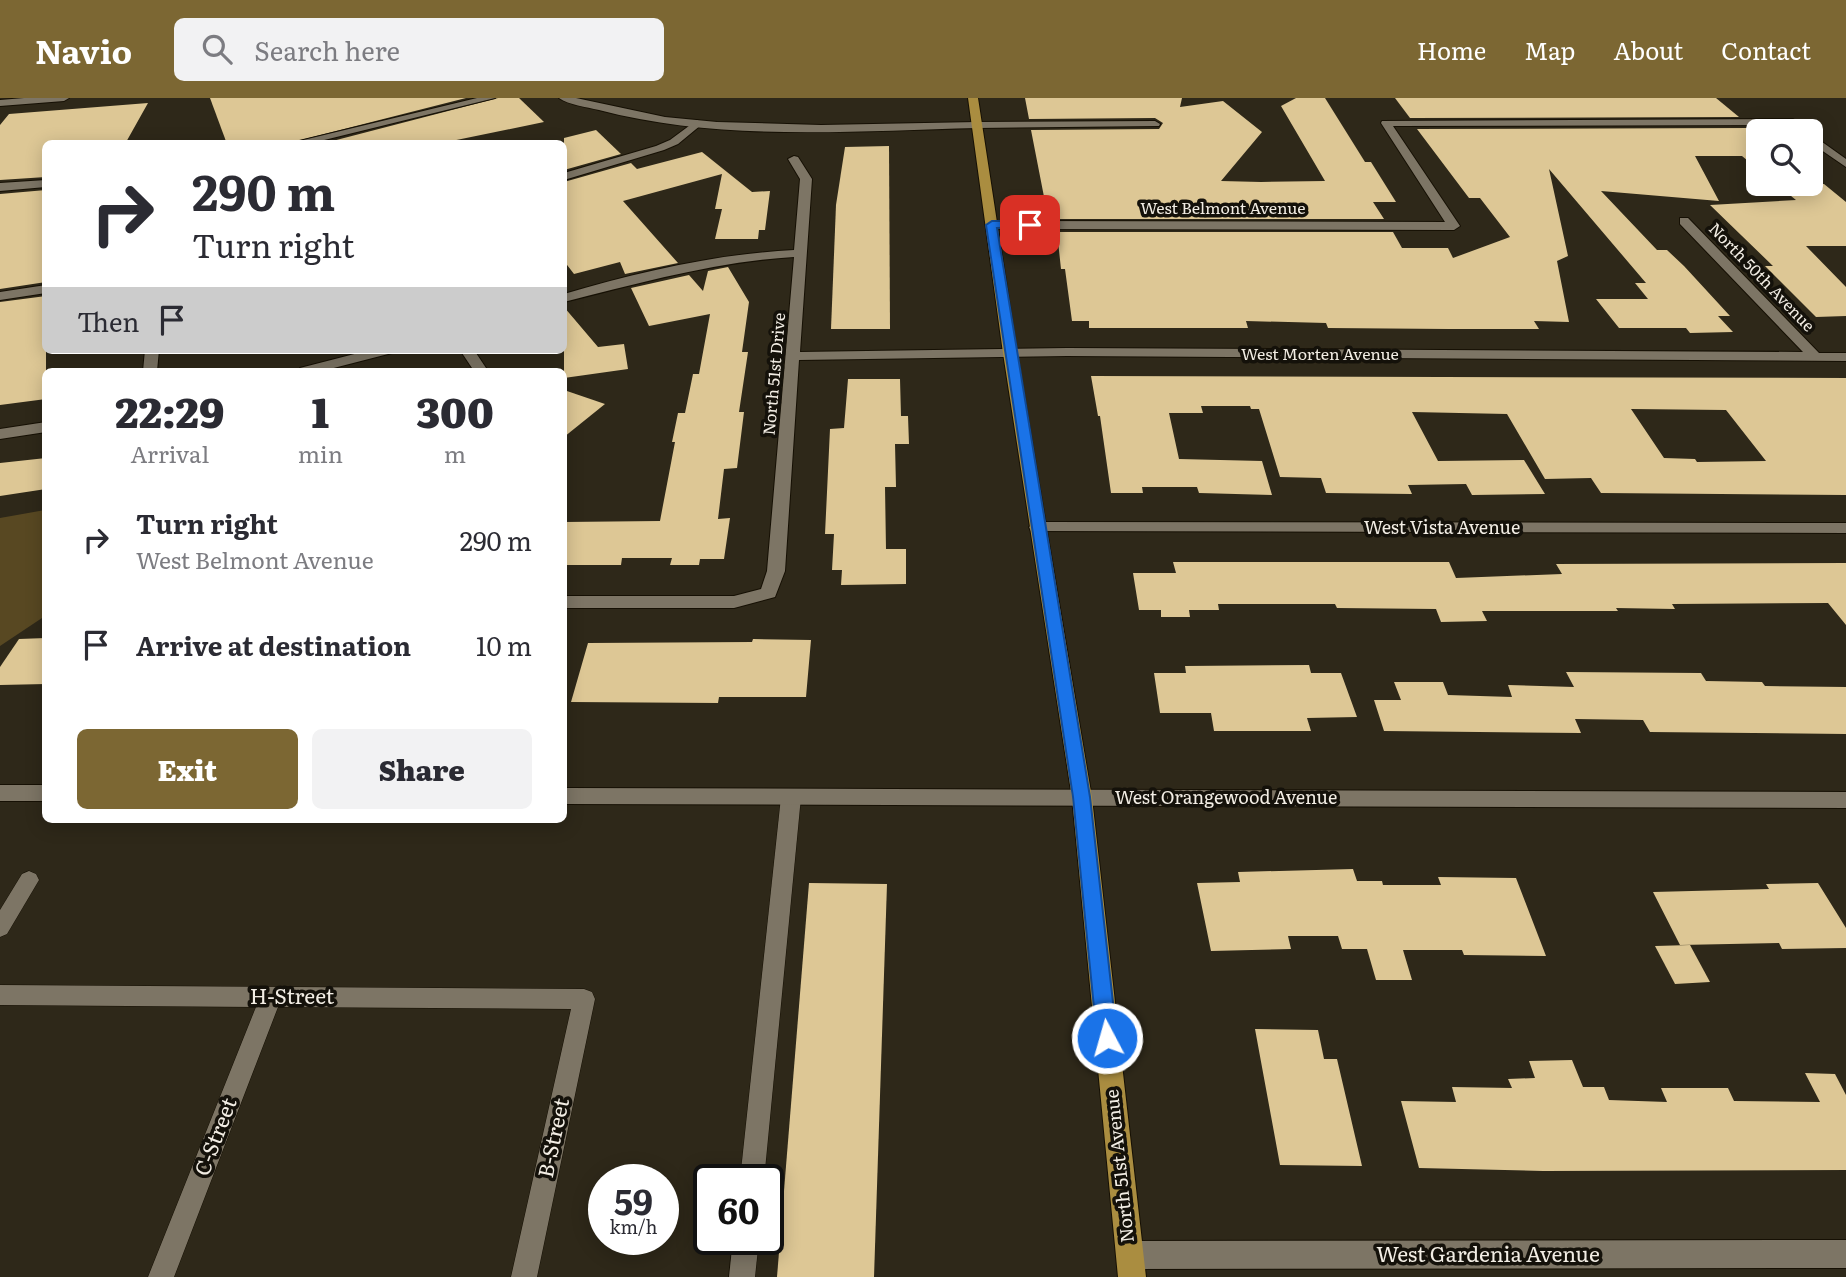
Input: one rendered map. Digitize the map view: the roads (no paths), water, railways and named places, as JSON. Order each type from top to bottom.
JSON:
[{"type":"main road","name":"North 51st Avenue","points":[[973,98],[1037,527],[1082,797],[1131,1266]]},
{"type":"street","points":[[0,103],[64,98]]},
{"type":"street","points":[[309,140],[490,98]]},
{"type":"street","points":[[564,98],[614,111],[697,123],[776,127],[1155,124]]},
{"type":"street","name":"West Belmont Avenue","points":[[992,225],[1454,226],[1386,123],[1746,122]]},
{"type":"street","points":[[567,176],[660,148],[674,142],[697,123]]},
{"type":"street","points":[[1823,146],[1846,164]]},
{"type":"street","name":"North 51st Drive","points":[[567,602],[734,602],[769,593],[776,571],[806,178],[794,159]]},
{"type":"street","points":[[0,187],[42,183]]},
{"type":"street","name":"North 50th Avenue","points":[[1684,221],[1815,357]]},
{"type":"street","points":[[567,298],[680,266],[801,253]]},
{"type":"street","points":[[0,296],[42,290]]},
{"type":"street","name":"West Morten Avenue","points":[[793,356],[1010,352],[1846,357]]},
{"type":"street","points":[[317,368],[371,354]]},
{"type":"street","points":[[0,434],[42,428]]},
{"type":"street","name":"West Vista Avenue","points":[[1037,527],[1846,528]]},
{"type":"street","points":[[0,793],[42,793]]},
{"type":"street","name":"West Orangewood Avenue","points":[[567,796],[1846,800]]},
{"type":"street","name":"West Gardenia Avenue","points":[[1131,1266],[1846,1254]]},
{"type":"lane","points":[[754,1164],[791,797]]},
{"type":"lane","points":[[0,928],[29,880]]},
{"type":"lane","name":"H-Street","points":[[0,995],[584,999]]},
{"type":"lane","name":"C-Street","points":[[161,1277],[271,997]]},
{"type":"lane","name":"B-Street","points":[[524,1277],[584,999]]},
{"type":"lane","points":[[742,1277],[744,1255]]}]
